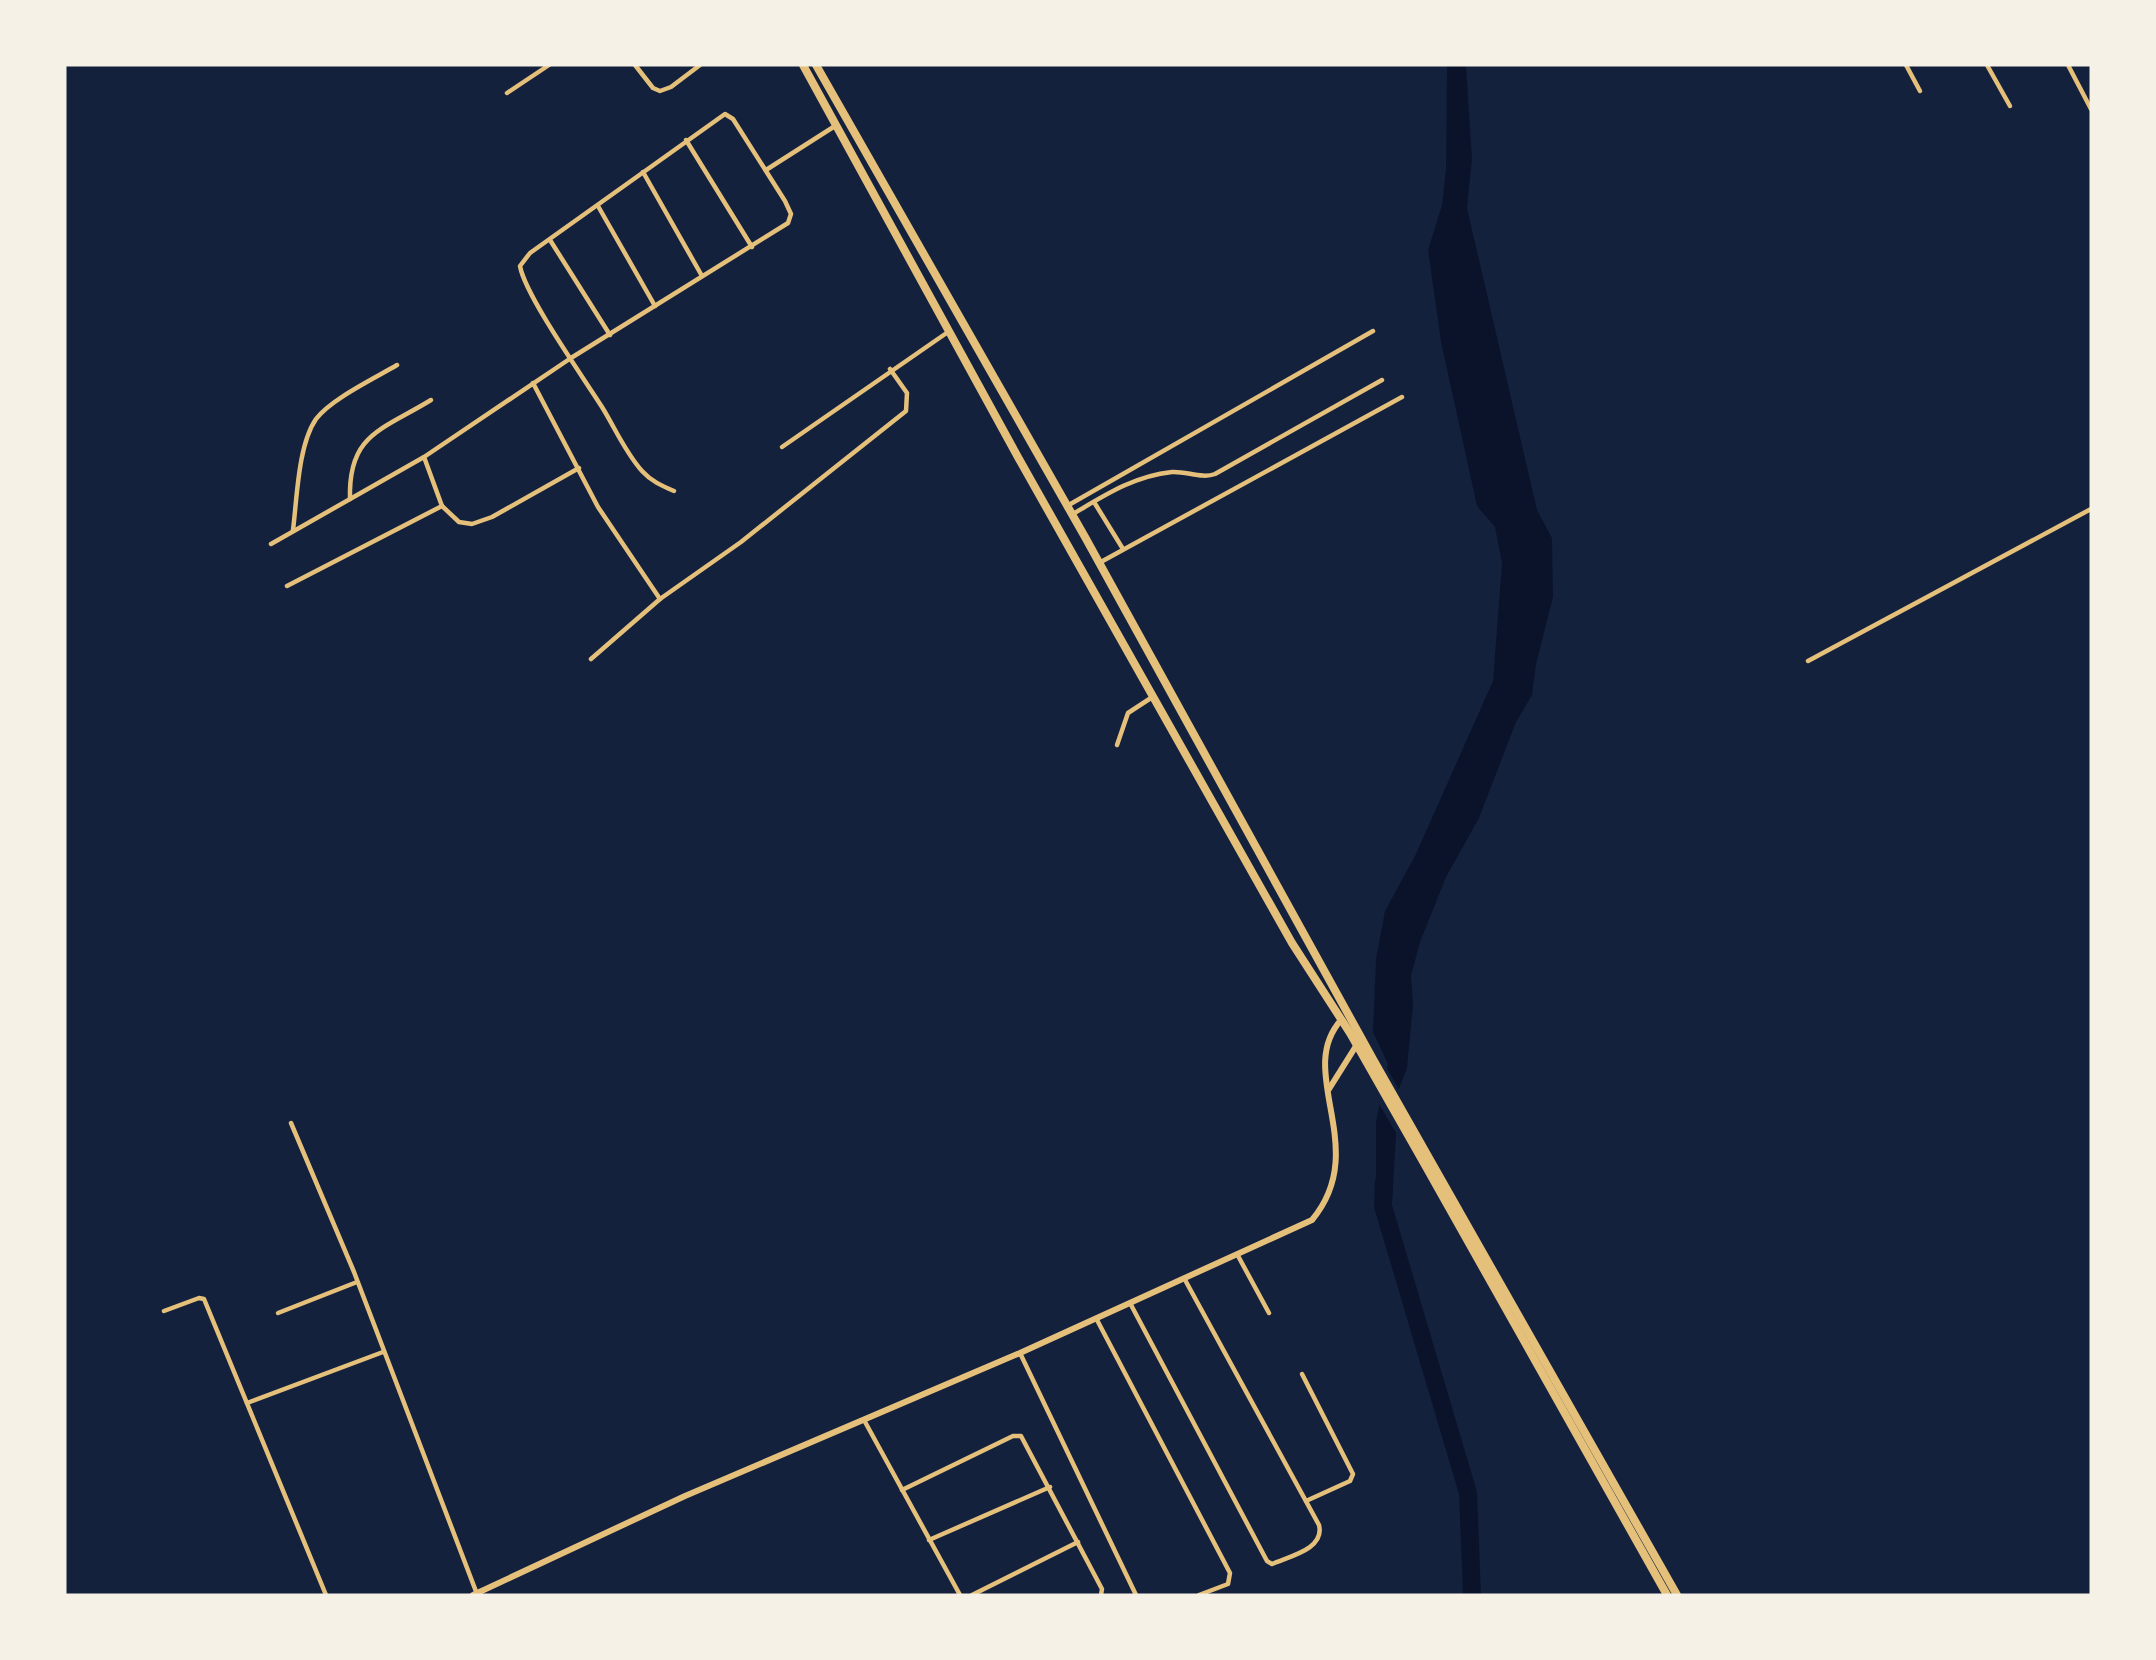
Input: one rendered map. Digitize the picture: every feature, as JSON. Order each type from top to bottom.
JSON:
[{"type":"highway","points":[[803,65],[948,331],[1293,943],[1373,1074],[1667,1595]]},
{"type":"highway","points":[[816,65],[1067,506],[1374,1061],[1677,1595]]},
{"type":"street","points":[[506,93],[549,65]]},
{"type":"street","points":[[635,65],[653,88],[660,91],[671,87],[700,65]]},
{"type":"street","points":[[1906,65],[1920,91]]},
{"type":"street","points":[[1987,65],[2010,106]]},
{"type":"street","points":[[2068,65],[2091,109]]},
{"type":"street","points":[[271,544],[424,457],[571,358],[752,247],[790,218],[789,208],[766,170],[727,114],[719,116],[686,139],[598,206],[522,259],[520,266],[524,279],[571,358],[641,471],[649,479],[674,491]]},
{"type":"street","points":[[766,170],[836,126]]},
{"type":"street","points":[[686,139],[752,247]]},
{"type":"street","points":[[643,172],[702,276]]},
{"type":"street","points":[[598,206],[655,306]]},
{"type":"street","points":[[550,240],[610,335]]},
{"type":"street","points":[[782,447],[948,331]]},
{"type":"street","points":[[1067,506],[1373,331]]},
{"type":"street","points":[[293,530],[305,450],[316,420],[355,390],[397,365]]},
{"type":"street","points":[[591,659],[660,599],[741,542],[906,411],[906,393],[890,369]]},
{"type":"street","points":[[1072,515],[1142,477],[1180,472],[1209,477],[1382,380]]},
{"type":"street","points":[[533,383],[616,537],[660,599]]},
{"type":"street","points":[[1099,563],[1402,397]]},
{"type":"street","points":[[350,499],[350,474],[358,449],[377,432],[431,400]]},
{"type":"street","points":[[424,457],[442,506],[458,522],[481,522],[579,468]]},
{"type":"street","points":[[1094,502],[1123,550]]},
{"type":"street","points":[[287,586],[442,506]]},
{"type":"street","points":[[1808,661],[2091,509]]},
{"type":"street","points":[[1117,745],[1128,713],[1154,696]]},
{"type":"street","points":[[291,1123],[357,1282],[475,1595],[685,1496],[1020,1353],[1184,1277],[1303,1226],[1327,1202],[1335,1181],[1338,1154],[1328,1091],[1326,1051],[1341,1020]]},
{"type":"street","points":[[1328,1091],[1356,1046]]},
{"type":"street","points":[[1237,1254],[1269,1313]]},
{"type":"street","points":[[1130,1302],[1269,1563],[1319,1541],[1319,1525],[1184,1277]]},
{"type":"street","points":[[278,1313],[357,1282]]},
{"type":"street","points":[[164,1311],[199,1297],[204,1299],[326,1595]]},
{"type":"street","points":[[1096,1317],[1230,1573],[1228,1584],[1199,1595]]},
{"type":"street","points":[[247,1403],[383,1352]]},
{"type":"street","points":[[1020,1353],[1136,1595]]},
{"type":"street","points":[[1302,1374],[1353,1474],[1350,1481],[1306,1502]]},
{"type":"street","points":[[864,1420],[960,1595]]},
{"type":"street","points":[[902,1490],[1017,1435],[1023,1437],[1102,1589],[1101,1595]]},
{"type":"street","points":[[929,1540],[1049,1487]]},
{"type":"street","points":[[972,1595],[1078,1542]]},
{"type":"water","points":[[1447,65],[1466,65],[1472,159],[1467,208],[1537,510],[1552,538],[1553,597],[1536,664],[1532,695],[1516,722],[1479,818],[1446,877],[1420,942],[1411,976],[1413,1005],[1407,1068],[1399,1089],[1392,1200],[1383,1206],[1376,1196],[1376,1122],[1388,1064],[1373,1032],[1376,959],[1385,911],[1415,856],[1493,681],[1502,563],[1495,527],[1477,506],[1441,342],[1428,250],[1442,205],[1446,168]]},
{"type":"pier","points":[[1376,1049],[1402,1095],[1399,1138],[1376,1099],[1384,1064]]},
{"type":"waterway","points":[[1384,1181],[1383,1206],[1468,1493],[1472,1595]]}]
